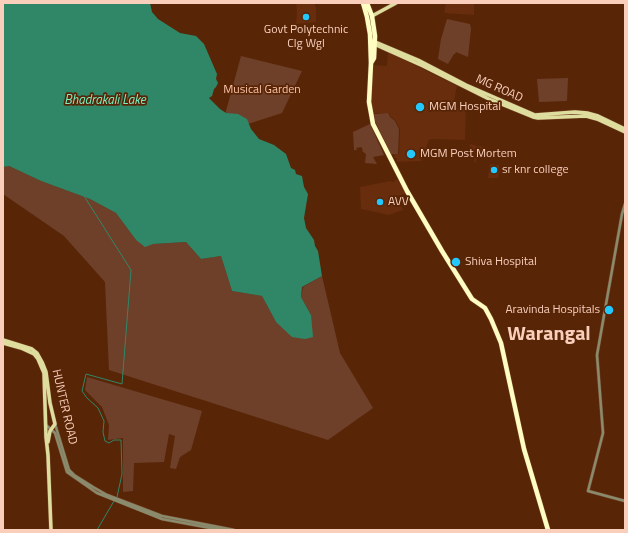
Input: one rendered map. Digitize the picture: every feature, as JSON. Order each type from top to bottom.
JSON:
[{"type":"highway","points":[[363,3],[373,42]]},
{"type":"highway","points":[[367,3],[372,16],[373,42],[369,102],[373,124],[407,191],[442,251],[472,299],[485,308],[492,319],[501,342],[524,449],[548,530]]},
{"type":"main road","points":[[372,16],[396,3]]},
{"type":"main road","name":"MG ROAD","points":[[373,42],[418,60],[466,85],[535,115],[576,112],[587,113],[598,116],[625,129]]},
{"type":"main road","name":"MG ROAD","points":[[373,42],[489,99],[533,117],[586,116],[597,119],[625,132]]},
{"type":"main road","name":"HUNTER ROAD","points":[[3,340],[28,347],[37,353],[46,372],[55,424]]},
{"type":"main road","name":"HUNTER ROAD","points":[[3,343],[27,350],[34,354],[38,359],[44,373],[48,445]]},
{"type":"main road","points":[[46,412],[52,411]]},
{"type":"main road","points":[[51,530],[48,445],[52,429],[55,424]]},
{"type":"street","points":[[625,204],[619,227],[597,355],[603,433],[588,491],[625,501]]},
{"type":"street","name":"HUNTER ROAD","points":[[55,424],[70,472],[106,496]]},
{"type":"street","name":"HUNTER ROAD","points":[[46,425],[55,433],[68,472],[86,486],[106,496],[162,519],[221,530]]},
{"type":"street","name":"HUNTER ROAD","points":[[129,505],[162,516],[234,530]]},
{"type":"shaded area","name":"Govt Polytechnic Clg Wgl","points":[[296,3],[314,3],[316,8],[316,22],[296,24]]},
{"type":"shaded area","points":[[446,3],[474,3],[474,15],[444,13]]},
{"type":"shaded area","points":[[388,52],[457,86],[453,107],[466,109],[465,140],[432,139],[429,140],[421,161],[397,162],[397,158],[395,158],[394,154],[399,154],[400,129],[396,121],[390,116],[389,113],[373,113],[371,98],[373,65],[387,66]]},
{"type":"shaded area","points":[[470,144],[486,147],[486,151],[477,151],[476,163],[474,162],[475,152],[470,152]]},
{"type":"shaded area","points":[[490,164],[499,165],[499,170],[501,172],[499,173],[498,178],[488,178]]},
{"type":"shaded area","name":"AVV","points":[[397,179],[407,194],[397,196],[403,210],[389,215],[361,209],[360,187],[390,181],[393,182]]},
{"type":"green space","points":[[447,19],[470,24],[471,29],[468,57],[456,52],[448,64],[438,59],[441,39]]},
{"type":"green space","name":"Musical Garden","points":[[241,56],[302,71],[282,113],[220,133]]},
{"type":"green space","points":[[568,78],[567,101],[539,102],[537,79]]},
{"type":"green space","points":[[388,113],[395,121],[399,129],[398,154],[391,154],[375,121],[374,114]]},
{"type":"green space","points":[[370,124],[384,155],[373,157],[377,164],[365,163],[366,154],[362,151],[363,150],[361,147],[354,150],[353,132]]},
{"type":"green space","points":[[9,166],[41,181],[90,199],[116,213],[136,240],[153,244],[186,242],[201,259],[221,256],[232,291],[262,296],[276,322],[311,315],[301,297],[303,287],[322,276],[340,353],[373,408],[328,440],[109,370],[105,282],[64,236],[3,194],[3,167]]},
{"type":"green space","points":[[87,377],[202,411],[191,450],[180,457],[176,469],[170,468],[175,436],[169,434],[164,462],[134,463],[133,491],[123,492],[123,438],[108,440],[109,425],[102,407],[85,390]]},
{"type":"water","name":"Bhadrakali Lake","points":[[3,3],[150,3],[152,12],[158,19],[180,33],[196,36],[204,44],[217,74],[216,79],[218,83],[212,96],[209,98],[226,113],[238,114],[247,119],[251,129],[259,139],[274,145],[286,154],[291,168],[295,170],[296,174],[302,176],[304,187],[308,194],[304,218],[306,228],[314,240],[318,251],[322,276],[302,287],[301,297],[311,315],[313,337],[305,339],[292,337],[276,322],[262,296],[232,291],[221,256],[201,259],[186,242],[153,244],[145,247],[136,240],[116,213],[90,199],[41,181],[9,166],[3,167]]},
{"type":"waterway","points":[[84,196],[131,270],[122,384],[86,374],[82,391],[98,408],[104,421],[103,432],[105,441],[109,443],[114,440],[121,440],[122,474],[117,497]]},
{"type":"waterway","points":[[97,530],[114,501]]},
{"type":"place","name":"Govt Polytechnic Clg Wgl","points":[[306,17]]},
{"type":"place","name":"MGM Hospital","points":[[420,107]]},
{"type":"place","name":"MGM Post Mortem","points":[[411,154]]},
{"type":"place","name":"sr knr college","points":[[494,170]]},
{"type":"place","name":"AVV","points":[[380,202]]},
{"type":"place","name":"Shiva Hospital","points":[[456,262]]},
{"type":"place","name":"Aravinda Hospitals","points":[[609,310]]},
{"type":"district","name":"Warangal","points":[[549,335]]}]
